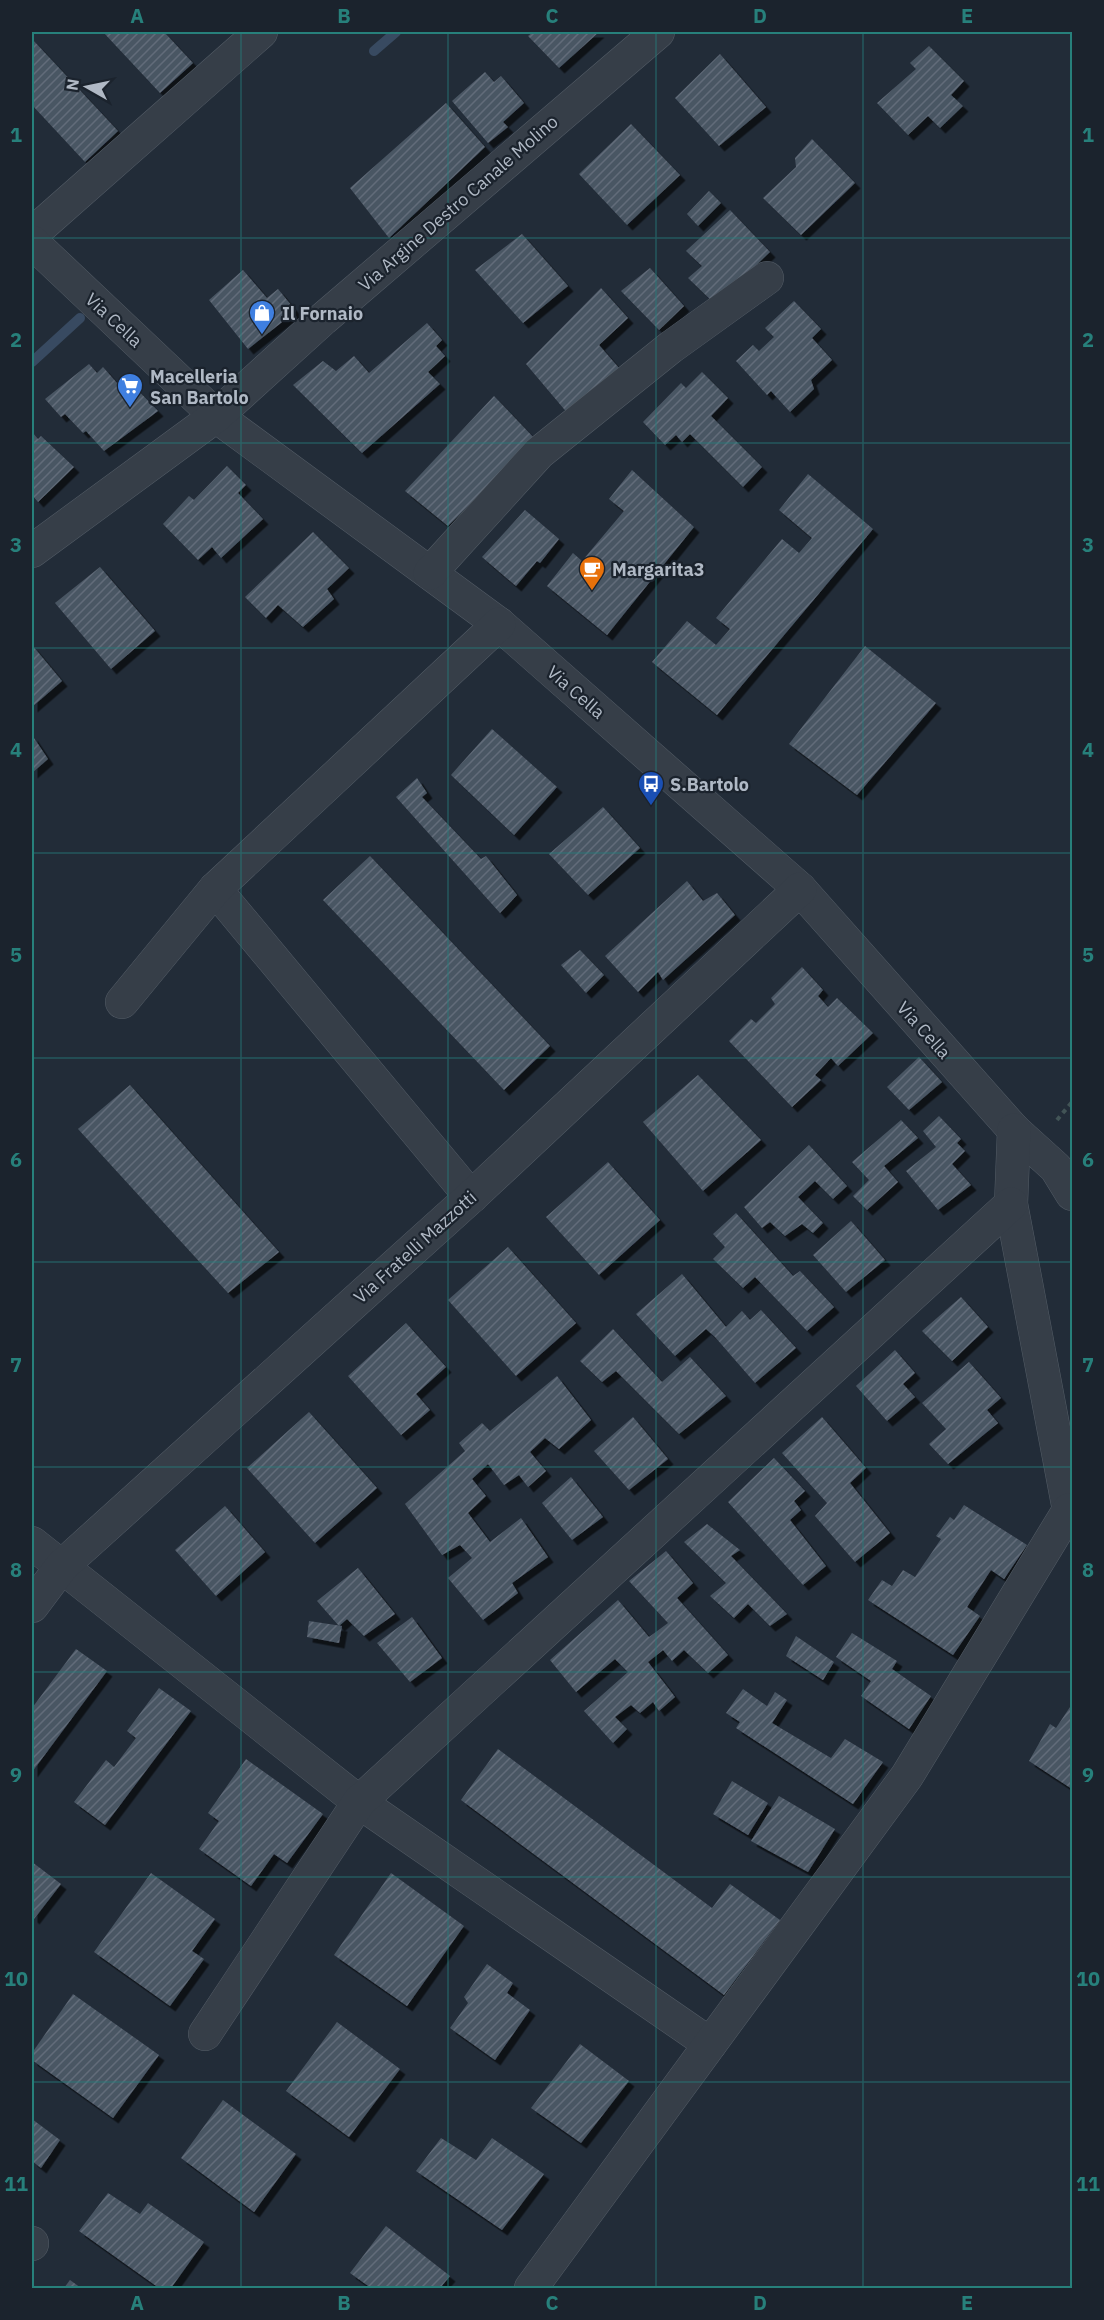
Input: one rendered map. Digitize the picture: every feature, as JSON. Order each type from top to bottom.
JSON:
[{"type":"street","points":[[32,234],[261,32]]},
{"type":"street","name":"Via Argine Destro Canale Molino","points":[[32,551],[216,416],[323,319],[658,32]]},
{"type":"street","name":"Via Cella","points":[[32,242],[216,416],[499,624],[800,889],[1014,1130],[1056,1168],[1072,1194]]},
{"type":"street","points":[[430,573],[539,453],[671,347],[767,278]]},
{"type":"street","points":[[122,1002],[215,889],[499,624]]},
{"type":"street","points":[[215,889],[471,1197]]},
{"type":"street","name":"Via Fratelli Mazzotti","points":[[32,1606],[62,1566],[471,1197],[800,889]]},
{"type":"street","points":[[531,2289],[907,1776],[1070,1512],[1011,1204],[1014,1130]]},
{"type":"street","points":[[205,2034],[359,1802],[1011,1204]]},
{"type":"street","points":[[32,1543],[359,1802],[710,2044]]},
{"type":"building","points":[[103,32],[164,32],[193,63],[160,93]]},
{"type":"building","points":[[533,32],[599,32],[559,68],[528,36]]},
{"type":"building","points":[[32,39],[118,131],[85,162],[32,105]]},
{"type":"building","points":[[929,46],[964,81],[951,95],[963,106],[940,128],[928,116],[908,135],[877,103],[916,69],[910,63]]},
{"type":"building","points":[[720,54],[766,107],[719,146],[675,98]]},
{"type":"building","points":[[485,72],[494,82],[501,76],[524,103],[503,122],[508,127],[488,143],[452,101]]},
{"type":"building","points":[[446,103],[485,147],[389,238],[350,188]]},
{"type":"building","points":[[631,124],[680,175],[627,225],[579,174]]},
{"type":"building","points":[[812,139],[855,183],[801,235],[763,198],[796,167],[795,158]]},
{"type":"building","points":[[709,191],[721,203],[698,226],[687,214]]},
{"type":"building","points":[[730,210],[770,252],[715,304],[688,278],[702,266],[686,251]]},
{"type":"building","points":[[522,234],[568,286],[523,323],[475,270]]},
{"type":"building","points":[[650,268],[684,306],[659,330],[621,291]]},
{"type":"building","points":[[243,270],[267,298],[278,289],[296,311],[248,349],[209,300]]},
{"type":"building","points":[[601,288],[628,318],[599,345],[619,368],[569,415],[526,364]]},
{"type":"building","points":[[794,301],[821,329],[812,338],[832,360],[811,380],[814,389],[790,412],[771,391],[767,395],[736,361],[753,345],[759,351],[774,337],[765,328]]},
{"type":"building","points":[[427,323],[442,340],[436,346],[445,356],[428,372],[440,384],[362,453],[293,385],[323,361],[336,371],[354,356],[369,373]]},
{"type":"building","points":[[89,364],[97,373],[103,367],[117,383],[125,377],[158,411],[104,451],[86,431],[83,433],[65,414],[61,417],[45,399]]},
{"type":"building","points":[[702,372],[728,398],[711,416],[762,467],[743,487],[690,434],[682,442],[676,435],[665,445],[643,422],[681,383],[686,388]]},
{"type":"building","points":[[494,396],[535,439],[448,526],[405,491]]},
{"type":"building","points":[[32,432],[38,439],[41,436],[74,467],[38,502],[32,495]]},
{"type":"building","points":[[227,466],[246,485],[238,493],[263,519],[221,558],[212,547],[198,560],[163,524],[189,496],[194,500]]},
{"type":"building","points":[[632,470],[694,527],[607,635],[547,586],[573,553],[582,561],[624,511],[609,499]]},
{"type":"building","points":[[808,474],[873,529],[717,715],[652,662],[687,621],[716,645],[730,629],[716,618],[782,539],[799,553],[812,538],[779,510]]},
{"type":"building","points":[[525,510],[559,539],[540,563],[537,561],[516,586],[482,557]]},
{"type":"building","points":[[313,532],[349,568],[327,589],[334,599],[303,627],[278,605],[266,618],[245,597]]},
{"type":"building","points":[[100,567],[155,631],[111,669],[55,603]]},
{"type":"building","points":[[32,645],[62,681],[32,707]]},
{"type":"building","points":[[865,646],[936,703],[857,795],[789,744]]},
{"type":"building","points":[[492,729],[557,787],[514,835],[451,775]]},
{"type":"building","points":[[32,735],[48,759],[32,773]]},
{"type":"building","points":[[417,778],[427,793],[422,797],[481,859],[486,856],[517,895],[500,913],[396,797]]},
{"type":"building","points":[[603,807],[640,848],[588,895],[549,854]]},
{"type":"building","points":[[370,856],[550,1046],[504,1090],[323,900]]},
{"type":"building","points":[[687,881],[703,901],[717,893],[735,915],[663,980],[658,972],[638,992],[605,956]]},
{"type":"building","points":[[580,950],[604,975],[586,993],[561,965]]},
{"type":"building","points":[[802,967],[823,990],[818,996],[828,1007],[837,998],[873,1033],[838,1066],[831,1058],[815,1075],[821,1080],[792,1107],[729,1041],[751,1019],[756,1023],[775,1004],[771,998]]},
{"type":"building","points":[[919,1057],[942,1082],[909,1110],[887,1087]]},
{"type":"building","points":[[698,1075],[761,1140],[703,1191],[643,1122]]},
{"type":"building","points":[[130,1085],[279,1252],[228,1293],[78,1129]]},
{"type":"building","points":[[939,1116],[961,1139],[957,1143],[965,1151],[952,1164],[971,1185],[938,1210],[906,1171],[936,1147],[923,1131]]},
{"type":"building","points":[[901,1120],[918,1138],[884,1166],[898,1182],[867,1210],[853,1196],[869,1180],[852,1162]]},
{"type":"building","points":[[809,1145],[847,1186],[833,1199],[815,1181],[798,1197],[823,1223],[813,1233],[802,1224],[785,1236],[770,1222],[762,1228],[744,1207]]},
{"type":"building","points":[[608,1162],[660,1220],[599,1275],[546,1217]]},
{"type":"building","points":[[736,1213],[793,1276],[800,1271],[834,1307],[807,1331],[755,1277],[743,1288],[713,1259],[725,1247],[713,1234]]},
{"type":"building","points":[[851,1221],[885,1260],[846,1292],[813,1255]]},
{"type":"building","points":[[508,1247],[576,1323],[516,1376],[448,1300]]},
{"type":"building","points":[[682,1274],[726,1327],[742,1311],[750,1320],[761,1310],[796,1348],[755,1383],[706,1329],[675,1356],[636,1314]]},
{"type":"building","points":[[961,1297],[988,1327],[952,1361],[922,1331]]},
{"type":"building","points":[[406,1323],[446,1367],[416,1394],[430,1410],[401,1435],[348,1376]]},
{"type":"building","points":[[613,1329],[662,1382],[690,1357],[726,1396],[679,1434],[616,1371],[602,1382],[580,1361]]},
{"type":"building","points":[[895,1350],[915,1373],[903,1384],[915,1397],[887,1421],[856,1386]]},
{"type":"building","points":[[969,1362],[1001,1398],[987,1410],[998,1423],[948,1464],[929,1444],[946,1429],[922,1403]]},
{"type":"building","points":[[557,1376],[591,1420],[559,1449],[545,1438],[530,1452],[546,1471],[528,1487],[519,1475],[504,1485],[488,1464],[472,1479],[486,1496],[468,1513],[490,1542],[521,1518],[548,1557],[512,1583],[518,1593],[483,1620],[448,1578],[472,1558],[460,1545],[442,1555],[405,1504],[465,1451],[459,1443],[482,1423],[490,1431]]},
{"type":"building","points":[[309,1412],[377,1488],[315,1543],[247,1468]]},
{"type":"building","points":[[633,1417],[668,1459],[629,1490],[594,1451]]},
{"type":"building","points":[[822,1417],[866,1468],[850,1483],[890,1533],[855,1562],[815,1516],[827,1503],[782,1453]]},
{"type":"building","points":[[774,1458],[805,1491],[794,1501],[801,1510],[790,1520],[826,1566],[803,1585],[728,1502]]},
{"type":"building","points":[[571,1477],[603,1517],[572,1540],[542,1503]]},
{"type":"building","points":[[964,1505],[1027,1545],[1004,1579],[991,1570],[967,1607],[980,1616],[953,1655],[868,1600],[882,1580],[892,1586],[903,1570],[915,1577],[941,1539],[936,1536],[950,1517],[954,1520]]},
{"type":"building","points":[[225,1506],[265,1552],[216,1596],[175,1550]]},
{"type":"building","points":[[707,1524],[740,1550],[731,1556],[787,1614],[770,1626],[748,1604],[734,1618],[710,1596],[726,1583],[684,1542]]},
{"type":"building","points":[[666,1551],[693,1583],[677,1598],[728,1655],[708,1673],[684,1650],[672,1661],[663,1650],[648,1662],[675,1697],[659,1711],[653,1702],[640,1713],[631,1705],[615,1717],[627,1729],[613,1743],[584,1711],[628,1672],[615,1659],[576,1692],[550,1660],[618,1600],[649,1637],[668,1623],[629,1581]]},
{"type":"building","points":[[358,1568],[395,1614],[364,1636],[347,1619],[339,1626],[317,1601]]},
{"type":"building","points":[[412,1617],[442,1658],[410,1682],[377,1643]]},
{"type":"building","points":[[309,1621],[342,1626],[339,1643],[307,1637]]},
{"type":"building","points":[[852,1633],[897,1661],[892,1669],[931,1696],[909,1729],[861,1696],[871,1681],[836,1657]]},
{"type":"building","points":[[796,1636],[834,1662],[823,1680],[786,1656]]},
{"type":"building","points":[[76,1649],[107,1671],[32,1772],[32,1708]]},
{"type":"building","points":[[159,1688],[191,1711],[105,1825],[74,1802],[106,1760],[114,1767],[136,1738],[127,1731]]},
{"type":"building","points":[[743,1689],[767,1706],[775,1692],[787,1700],[772,1723],[831,1758],[845,1739],[883,1762],[853,1804],[736,1728],[740,1722],[726,1713]]},
{"type":"building","points":[[1072,1704],[1072,1789],[1029,1761],[1050,1724],[1056,1728]]},
{"type":"building","points":[[498,1749],[712,1908],[730,1884],[780,1920],[724,1995],[461,1800]]},
{"type":"building","points":[[246,1759],[323,1814],[287,1863],[274,1854],[251,1886],[199,1849],[219,1821],[208,1813]]},
{"type":"building","points":[[732,1781],[768,1803],[748,1835],[713,1814]]},
{"type":"building","points":[[779,1796],[835,1829],[808,1872],[751,1841]]},
{"type":"building","points":[[32,1862],[61,1884],[34,1919],[32,1917]]},
{"type":"building","points":[[151,1873],[215,1919],[192,1951],[204,1959],[170,2006],[94,1952]]},
{"type":"building","points":[[391,1873],[464,1926],[407,2006],[334,1955]]},
{"type":"building","points":[[487,1964],[513,1983],[507,1993],[530,2010],[495,2060],[450,2028],[468,2003],[464,1997]]},
{"type":"building","points":[[73,1994],[159,2055],[113,2118],[32,2060],[32,2053]]},
{"type":"building","points":[[337,2022],[400,2069],[349,2137],[286,2091]]},
{"type":"building","points":[[580,2044],[629,2081],[581,2143],[531,2108]]},
{"type":"building","points":[[223,2100],[296,2154],[254,2212],[181,2158]]},
{"type":"building","points":[[32,2119],[60,2140],[41,2168],[32,2161]]},
{"type":"building","points":[[441,2138],[476,2160],[492,2138],[544,2174],[502,2230],[416,2171]]},
{"type":"building","points":[[108,2193],[140,2214],[148,2203],[204,2242],[171,2288],[159,2288],[79,2231]]},
{"type":"building","points":[[386,2226],[450,2276],[440,2288],[371,2288],[350,2273]]},
{"type":"building","points":[[70,2280],[81,2288],[64,2288]]},
{"type":"waterway","points":[[374,51],[396,32]]},
{"type":"waterway","points":[[32,362],[80,318]]},
{"type":"place","name":"Il Fornaio","points":[[262,336]]},
{"type":"place","name":"Macelleria San Bartolo","points":[[130,409]]},
{"type":"place","name":"Margarita3","points":[[592,592]]},
{"type":"place","name":"S.Bartolo","points":[[651,807]]}]
